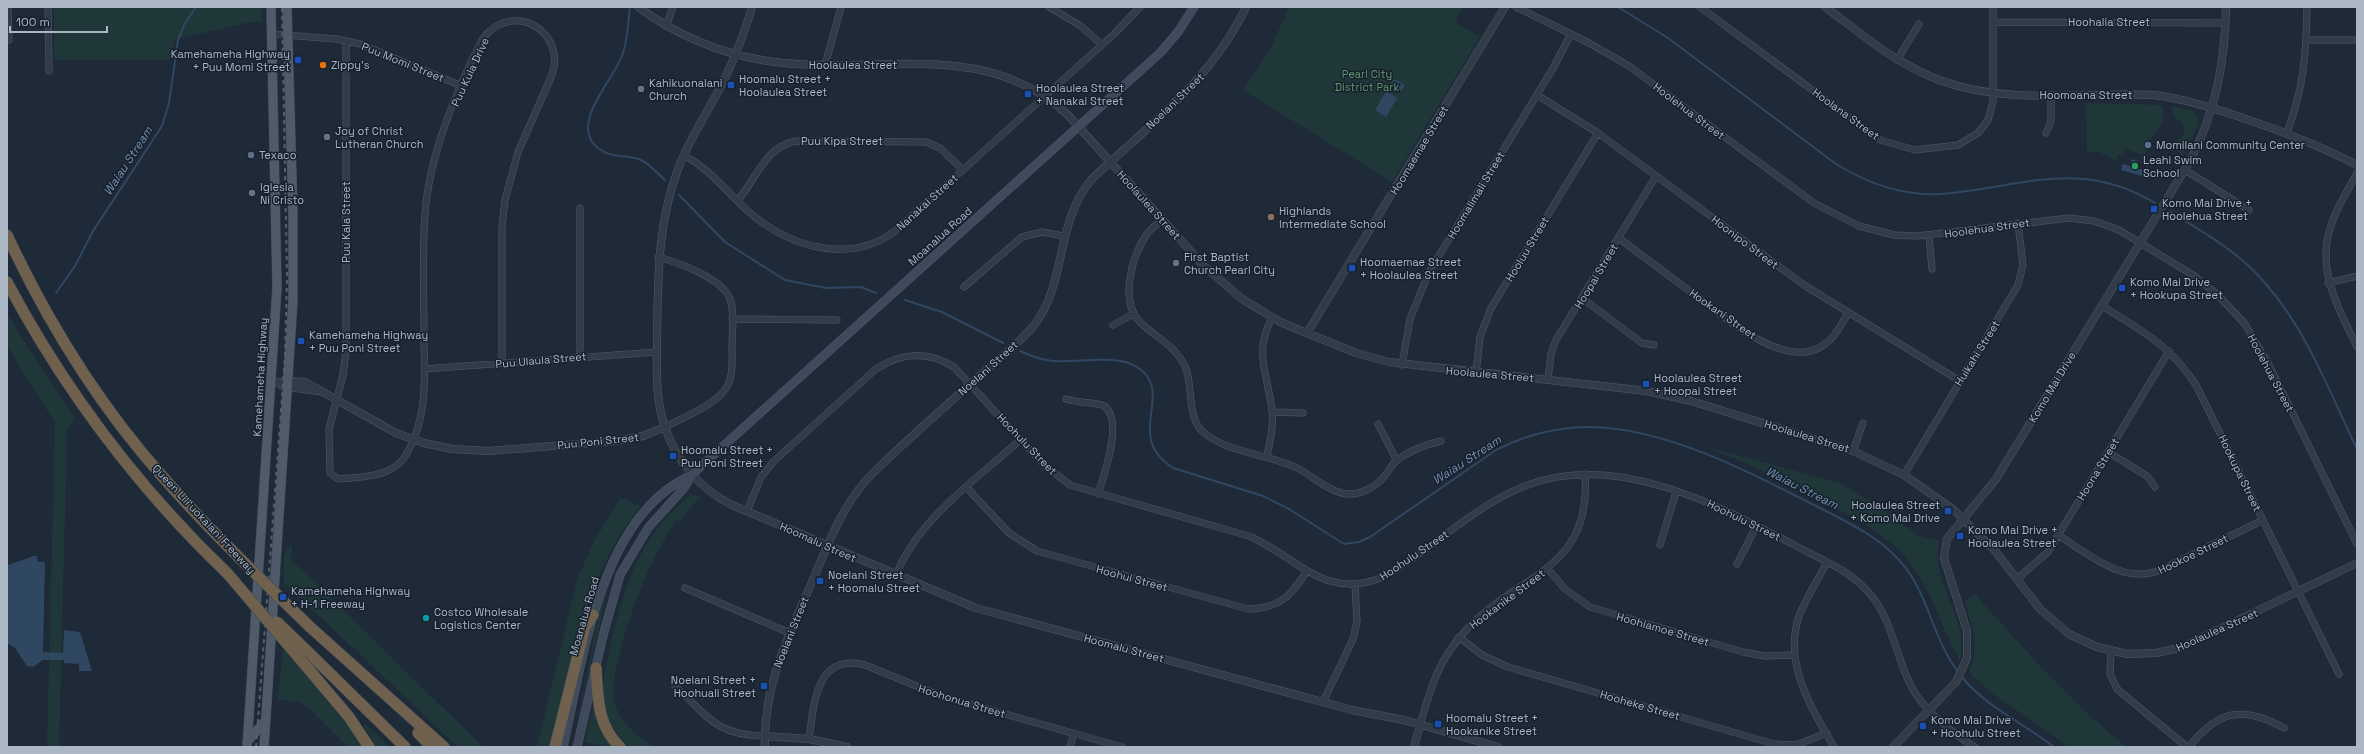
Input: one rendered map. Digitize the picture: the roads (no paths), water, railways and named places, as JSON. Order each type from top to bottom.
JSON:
[{"type":"highway","name":"Queen Liliʻuokalani Freeway","points":[[7,236],[32,286],[67,345],[92,384],[137,445],[202,520],[432,747]]},
{"type":"highway","name":"Queen Liliʻuokalani Freeway","points":[[7,282],[67,384],[98,428],[175,521],[405,747]]},
{"type":"highway","points":[[228,574],[349,716],[369,747]]},
{"type":"highway","points":[[555,747],[585,627],[594,615]]},
{"type":"highway","points":[[310,627],[444,747]]},
{"type":"highway","points":[[596,668],[599,711],[605,727],[620,747]]},
{"type":"main road","name":"Kamehameha Highway","points":[[248,745],[272,383],[277,228],[270,7]]},
{"type":"main road","points":[[264,747],[288,384],[293,237],[287,7]]},
{"type":"main road","name":"Moanalua Road","points":[[563,747],[594,615],[604,582],[631,530],[660,496],[677,481],[692,474],[1160,53],[1178,32],[1194,7]]},
{"type":"main road","name":"Moanalua Road","points":[[577,747],[615,591],[626,563],[648,528],[684,488],[692,474]]},
{"type":"main road","points":[[248,745],[266,720]]},
{"type":"street","points":[[8,7],[9,40]]},
{"type":"street","points":[[48,7],[49,71]]},
{"type":"street","name":"Hoolaulea Street","points":[[638,7],[666,26],[705,44],[735,54],[783,63],[825,65],[966,66],[1003,75],[1045,96],[1078,126],[1213,275],[1242,299],[1272,318],[1356,353],[1402,365],[1626,388],[1661,394],[1726,412],[1853,451],[1904,475],[1941,500],[1964,519],[1988,543],[2040,608],[2061,628],[2083,641],[2112,651],[2146,654],[2180,648],[2357,563]]},
{"type":"street","points":[[666,26],[673,7]]},
{"type":"street","name":"Hoomalu Street","points":[[752,7],[735,54],[684,155],[667,207],[658,257],[658,396],[665,427],[676,451],[692,474],[716,496],[747,511],[896,575],[983,610],[1323,702],[1420,724],[1498,747]]},
{"type":"street","points":[[825,65],[841,7]]},
{"type":"street","points":[[1051,7],[1081,26],[1102,45]]},
{"type":"street","name":"Nanakai Street","points":[[684,155],[707,169],[765,224],[795,240],[829,249],[853,249],[877,243],[889,236],[963,170],[1102,45],[1140,7]]},
{"type":"street","name":"Noelani Street","points":[[765,747],[764,736],[771,685],[790,633],[845,508],[864,482],[1012,347],[1035,324],[1045,308],[1071,211],[1080,194],[1091,180],[1205,73],[1228,42],[1246,7]]},
{"type":"street","name":"Hoomaemae Street","points":[[1307,333],[1505,7]]},
{"type":"street","name":"Hoolehua Street","points":[[1516,7],[1571,34],[1629,66],[1824,210],[1870,230],[1894,235],[1928,236],[2060,218],[2085,219],[2109,226],[2140,243],[2208,287],[2245,324],[2268,363],[2357,544]]},
{"type":"street","name":"Hoolana Street","points":[[1700,7],[1870,133],[1891,145],[1915,150],[1947,148],[1966,142],[1978,133],[1988,120],[1993,102],[1993,7]]},
{"type":"street","name":"Hoomoana Street","points":[[1825,7],[1897,60],[1942,81],[1993,94],[2152,95],[2180,99],[2288,133],[2357,165]]},
{"type":"street","name":"Komo Mai Drive","points":[[1894,747],[1956,682],[1965,665],[1968,650],[1967,631],[1944,558],[1947,539],[1996,479],[2185,170],[2203,134],[2212,108],[2222,67],[2226,7]]},
{"type":"street","points":[[2288,133],[2302,89],[2307,40],[2307,7]]},
{"type":"street","name":"Puu Kula Drive","points":[[413,440],[422,413],[424,369],[424,234],[426,200],[440,140],[482,40],[490,30],[500,24],[517,20],[529,22],[540,28],[552,43],[555,56],[554,68],[514,163],[505,200],[502,226],[502,363]]},
{"type":"street","name":"Hoohalia Street","points":[[1993,22],[2226,23]]},
{"type":"street","points":[[1897,60],[1919,24]]},
{"type":"street","name":"Puu Momi Street","points":[[271,34],[346,41],[383,52],[462,86]]},
{"type":"street","name":"Hoomalimali Street","points":[[1402,365],[1410,319],[1429,272],[1537,95],[1571,34]]},
{"type":"street","points":[[2307,40],[2357,40]]},
{"type":"street","name":"Puu Kala Street","points":[[346,41],[346,351],[343,375],[328,429],[329,466],[334,477],[367,477],[388,471],[403,460],[413,440]]},
{"type":"street","name":"Hoonipo Street","points":[[1537,95],[1598,133],[1793,278],[1960,381]]},
{"type":"street","points":[[2046,133],[2051,122],[2051,95]]},
{"type":"street","name":"Hooluu Street","points":[[1476,373],[1480,337],[1491,308],[1598,133]]},
{"type":"street","name":"Puu Kipa Street","points":[[738,200],[774,150],[784,144],[796,141],[926,142],[940,148],[963,170]]},
{"type":"street","points":[[2185,170],[2249,210]]},
{"type":"street","points":[[2357,174],[2338,207],[2328,235],[2325,255],[2328,283],[2357,347]]},
{"type":"street","name":"Hoopai Street","points":[[1548,380],[1553,347],[1656,176]]},
{"type":"street","points":[[580,208],[580,357]]},
{"type":"street","points":[[1162,220],[1147,234],[1137,255],[1129,295],[1133,314],[1145,326],[1168,343],[1182,361],[1190,384],[1194,417],[1201,429],[1221,443],[1289,464],[1328,488],[1346,494],[1357,493],[1373,486],[1382,479],[1397,460],[1418,447],[1441,441]]},
{"type":"street","name":"Huikahi Street","points":[[1904,475],[2018,285],[2023,265],[2018,223]]},
{"type":"street","points":[[964,287],[1022,237],[1037,232],[1064,236]]},
{"type":"street","points":[[1928,236],[1932,269]]},
{"type":"street","name":"Hookani Street","points":[[1618,238],[1742,329],[1783,349],[1806,352],[1824,345],[1836,334],[1848,313]]},
{"type":"street","name":"Puu Poni Street","points":[[272,383],[288,384],[305,382],[318,391],[413,440],[452,449],[488,451],[627,440],[643,436],[665,427],[714,401],[728,386],[732,371],[732,319],[730,300],[722,287],[690,269],[658,257]]},
{"type":"street","points":[[2328,283],[2357,276]]},
{"type":"street","points":[[1582,298],[1642,343],[1654,345]]},
{"type":"street","name":"Hookupa Street","points":[[2102,306],[2148,334],[2169,351],[2196,385],[2339,674]]},
{"type":"street","points":[[1113,325],[1133,314]]},
{"type":"street","points":[[1267,456],[1272,412],[1262,357],[1264,336],[1272,318]]},
{"type":"street","points":[[732,319],[837,320]]},
{"type":"street","name":"Hoona Street","points":[[2017,579],[2043,557],[2058,535],[2169,351]]},
{"type":"street","name":"Puu Ulaula Street","points":[[424,369],[657,352]]},
{"type":"street","name":"Hoohulu Street","points":[[747,511],[758,483],[766,470],[883,365],[906,356],[925,356],[945,362],[971,384],[1043,464],[1063,480],[1098,494],[1249,536],[1268,545],[1307,571],[1333,583],[1355,585],[1371,582],[1388,575],[1484,507],[1508,493],[1545,480],[1585,474],[1622,477],[1717,505],[1827,562],[1854,578],[1872,596],[1885,619],[1910,685],[1919,698],[1960,736],[1975,747]]},
{"type":"street","points":[[1066,399],[1077,403],[1100,404],[1107,409],[1111,417],[1111,446],[1098,494]]},
{"type":"street","points":[[1272,412],[1303,413]]},
{"type":"street","points":[[1853,451],[1863,423]]},
{"type":"street","points":[[1378,424],[1397,460]]},
{"type":"street","points":[[896,575],[908,548],[918,535],[1020,439]]},
{"type":"street","points":[[2108,452],[2147,476],[2155,487]]},
{"type":"street","name":"Hookanike Street","points":[[1414,747],[1435,675],[1442,660],[1459,637],[1481,616],[1547,568],[1566,550],[1579,528],[1585,502],[1585,474]]},
{"type":"street","name":"Hoohui Street","points":[[967,488],[1009,533],[1037,551],[1248,609],[1267,608],[1279,603],[1291,593],[1307,571]]},
{"type":"street","points":[[1660,546],[1676,492]]},
{"type":"street","name":"Hookoe Street","points":[[2058,535],[2119,572],[2144,575],[2161,570],[2263,520]]},
{"type":"street","points":[[1737,564],[1757,525]]},
{"type":"street","points":[[1827,562],[1800,615],[1795,634],[1794,655],[1799,679],[1834,747]]},
{"type":"street","name":"Hoohiamoe Street","points":[[1547,568],[1571,595],[1597,610],[1743,652],[1765,656],[1794,655]]},
{"type":"street","points":[[1323,702],[1353,638],[1357,621],[1355,585]]},
{"type":"street","points":[[685,588],[790,633]]},
{"type":"street","name":"Hooheke Street","points":[[1459,637],[1482,655],[1508,667],[1774,744],[1796,745],[1827,733]]},
{"type":"street","points":[[2112,651],[2110,674],[2117,689],[2188,747],[2210,724],[2234,715],[2256,715],[2284,728]]},
{"type":"street","name":"Hoohonua Street","points":[[809,739],[819,683],[831,670],[842,664],[853,663],[865,665],[941,696],[1122,747]]},
{"type":"street","points":[[675,686],[724,730],[738,734],[809,739],[847,747]]},
{"type":"street","points":[[1070,747],[1074,734]]},
{"type":"water","points":[[1394,79],[1405,85],[1401,92],[1390,85]]},
{"type":"water","points":[[1386,91],[1397,98],[1386,117],[1375,110]]},
{"type":"water","points":[[2132,159],[2138,161],[2136,168],[2143,170],[2142,176],[2121,170],[2123,164],[2130,166]]},
{"type":"water","points":[[33,556],[37,556],[38,562],[45,562],[43,652],[63,653],[64,630],[80,632],[92,671],[79,671],[79,664],[64,663],[64,660],[43,660],[33,667],[27,666],[15,648],[7,643],[7,566]]},
{"type":"waterway","name":"Waiau Stream","points":[[56,293],[75,266],[93,231],[162,126],[169,103],[178,40],[185,23],[196,7]]},
{"type":"waterway","name":"Waiau Stream","points":[[630,7],[627,38],[624,50],[617,66],[590,115],[588,127],[590,138],[598,148],[608,154],[643,161],[665,180]]},
{"type":"waterway","points":[[1618,7],[1668,38],[1836,164],[1860,177],[1886,187],[1912,193],[1940,194],[2023,182],[2075,178],[2101,181],[2127,189],[2155,203]]},
{"type":"waterway","name":"Waiau Stream","points":[[679,195],[725,242],[785,280],[826,288],[861,287],[876,293]]},
{"type":"waterway","points":[[2169,211],[2208,235],[2245,262],[2281,302],[2306,342],[2317,363],[2357,449]]},
{"type":"waterway","name":"Waiau Stream","points":[[905,300],[942,312],[1003,343]]},
{"type":"waterway","name":"Waiau Stream","points":[[1020,351],[1036,358],[1049,360],[1108,360],[1129,363],[1137,367],[1148,377],[1152,389],[1153,402],[1150,428],[1151,442],[1158,455],[1173,468],[1263,496],[1289,509],[1344,544],[1359,542],[1370,537],[1496,450],[1543,432],[1568,428],[1593,427],[1650,435],[1679,444],[1707,454],[1763,479],[1849,523],[1871,536],[1891,552],[1900,561],[1918,587],[1942,646],[1959,673]]},
{"type":"waterway","name":"Waiau Stream","points":[[1961,676],[1993,706],[2054,747]]},
{"type":"railway","points":[[256,747],[285,357],[287,277],[282,7]]},
{"type":"place","name":"Kamehameha Highway + Puu Momi Street","points":[[298,60]]},
{"type":"place","name":"Zippy's","points":[[323,65]]},
{"type":"place","name":"Hoomalu Street + Hoolaulea Street","points":[[731,85]]},
{"type":"place","name":"Kahikuonalani Church","points":[[641,89]]},
{"type":"place","name":"Hoolaulea Street + Nanakai Street","points":[[1028,94]]},
{"type":"place","name":"Joy of Christ Lutheran Church","points":[[327,137]]},
{"type":"place","name":"Momilani Community Center","points":[[2148,145]]},
{"type":"place","name":"Texaco","points":[[251,155]]},
{"type":"place","name":"Leahi Swim School","points":[[2135,166]]},
{"type":"place","name":"Iglesia Ni Cristo","points":[[252,193]]},
{"type":"place","name":"Komo Mai Drive + Hoolehua Street","points":[[2154,209]]},
{"type":"place","name":"Highlands Intermediate School","points":[[1271,217]]},
{"type":"place","name":"First Baptist Church Pearl City","points":[[1176,263]]},
{"type":"place","name":"Hoomaemae Street + Hoolaulea Street","points":[[1352,268]]},
{"type":"place","name":"Komo Mai Drive + Hookupa Street","points":[[2122,288]]},
{"type":"place","name":"Kamehameha Highway + Puu Poni Street","points":[[301,341]]},
{"type":"place","name":"Hoolaulea Street + Hoopai Street","points":[[1646,384]]},
{"type":"place","name":"Hoomalu Street + Puu Poni Street","points":[[673,456]]},
{"type":"place","name":"Hoolaulea Street + Komo Mai Drive","points":[[1948,511]]},
{"type":"place","name":"Komo Mai Drive + Hoolaulea Street","points":[[1960,536]]},
{"type":"place","name":"Noelani Street + Hoomalu Street","points":[[820,581]]},
{"type":"place","name":"Kamehameha Highway + H-1 Freeway","points":[[283,597]]},
{"type":"place","name":"Costco Wholesale Logistics Center","points":[[426,618]]},
{"type":"place","name":"Noelani Street + Hoohuali Street","points":[[764,686]]},
{"type":"place","name":"Hoomalu Street + Hookanike Street","points":[[1438,724]]},
{"type":"place","name":"Komo Mai Drive + Hoohulu Street","points":[[1923,726]]},
{"type":"park label","name":"Pearl City District Park","points":[[1367,80]]}]
